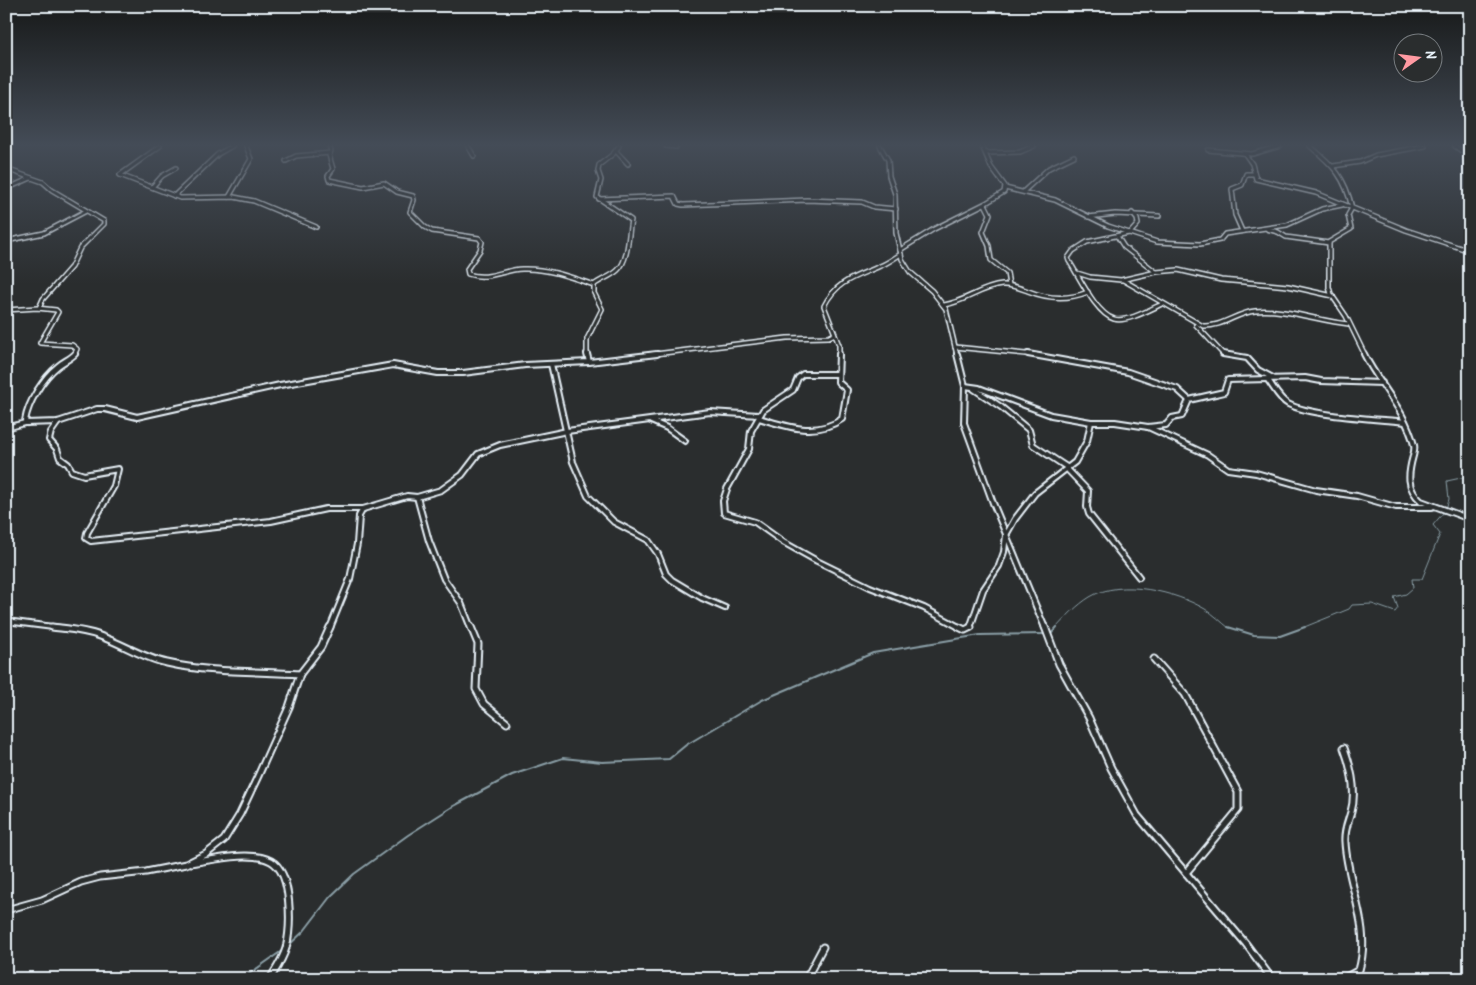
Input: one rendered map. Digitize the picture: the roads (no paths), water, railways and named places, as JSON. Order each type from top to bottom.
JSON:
[{"type":"street","points":[[39,308],[43,299],[71,267],[80,248],[94,231],[104,224],[104,220],[55,192]]},
{"type":"street","points":[[165,192],[174,197],[229,197],[254,201],[316,227]]},
{"type":"street","points":[[174,197],[179,192]]},
{"type":"street","points":[[229,197],[232,192]]},
{"type":"street","points":[[397,192],[413,196],[414,200],[410,212],[418,217],[426,228],[435,232],[479,238],[482,242],[480,250],[467,268],[468,274],[477,278],[491,277],[507,271],[559,272],[594,285]]},
{"type":"street","points":[[594,285],[616,272],[624,264],[631,220],[599,199],[598,192]]},
{"type":"street","points":[[894,192],[896,234],[900,252],[910,272],[932,291],[944,305],[965,386],[964,422],[1006,535],[1024,574],[1059,664],[1138,815],[1165,850],[1246,944],[1272,979]]},
{"type":"street","points":[[58,422],[51,432],[49,440],[57,449],[60,458],[68,464],[72,471],[84,475],[118,469],[114,486],[87,533],[86,538],[90,541],[271,521],[326,509],[363,509],[407,496],[418,497],[442,490],[462,474],[472,460],[484,450],[567,431],[710,412],[759,417],[790,427],[818,430],[838,423],[842,419],[848,395],[847,390],[838,382],[839,345],[824,306],[826,302],[846,279],[880,266],[930,230],[985,204],[1004,192]]},
{"type":"street","points":[[1026,192],[1064,203],[1088,217],[1156,242],[1200,244],[1220,240],[1225,234],[1294,222],[1319,208],[1342,205]]},
{"type":"street","points":[[1233,192],[1232,201],[1234,213],[1242,232]]},
{"type":"street","points":[[1308,192],[1406,230],[1470,251]]},
{"type":"street","points":[[1348,192],[1352,208],[1348,215],[1350,231],[1335,236],[1329,243],[1329,287],[1372,370],[1390,393],[1405,422],[1415,447],[1409,470],[1409,486],[1415,496],[1432,507],[1470,519]]},
{"type":"street","points":[[599,199],[674,196],[678,204],[683,205],[807,200],[862,202],[874,207],[896,209]]},
{"type":"street","points":[[985,204],[990,214],[982,230],[982,235],[988,244],[991,260],[1007,273],[1009,284]]},
{"type":"street","points":[[6,241],[44,233],[86,211]]},
{"type":"street","points":[[1088,217],[1103,213],[1159,216]]},
{"type":"street","points":[[1131,213],[1137,219],[1138,224],[1129,233],[1079,244],[1068,258],[1094,300],[1115,319],[1121,320],[1162,304]]},
{"type":"street","points":[[1280,234],[1282,225]]},
{"type":"street","points":[[1262,228],[1286,237],[1329,243]]},
{"type":"street","points":[[1117,236],[1122,246],[1149,264],[1156,272]]},
{"type":"street","points":[[1077,273],[1090,277],[1123,280],[1156,272],[1178,270],[1221,280],[1288,286],[1333,296]]},
{"type":"street","points":[[1123,280],[1192,322],[1203,326],[1222,325],[1242,314],[1259,311],[1317,321],[1349,324]]},
{"type":"street","points":[[944,305],[958,304],[984,290],[1009,284],[1054,298],[1077,297],[1088,292]]},
{"type":"street","points":[[590,362],[585,350],[585,343],[602,309],[594,293],[594,285]]},
{"type":"street","points":[[6,310],[39,308],[58,311],[40,343],[72,345],[77,349],[70,360],[56,368],[40,388],[26,414],[25,421],[27,423]]},
{"type":"street","points":[[1192,322],[1224,354],[1247,358],[1258,370],[1274,379]]},
{"type":"street","points":[[6,428],[27,423],[58,422],[102,409],[137,417],[280,385],[393,364],[438,373],[463,373],[590,362],[787,338],[829,337],[835,335]]},
{"type":"street","points":[[955,347],[1031,354],[1135,374],[1177,389],[1189,400]]},
{"type":"street","points":[[551,364],[576,474],[593,503],[614,522],[648,540],[658,554],[666,574],[672,580],[702,598],[725,608]]},
{"type":"street","points":[[838,374],[803,374],[798,378],[793,390],[768,406],[751,431],[750,449],[723,501],[724,513],[755,522],[793,548],[870,587],[924,608],[962,629],[968,630],[978,608],[983,590],[999,566],[1004,552],[1006,535],[1024,504],[1075,462],[1087,441],[1091,422]]},
{"type":"street","points":[[1189,400],[1224,392],[1228,380],[1305,378],[1321,381],[1382,383]]},
{"type":"street","points":[[1268,380],[1289,404],[1318,411],[1405,422]]},
{"type":"street","points":[[965,386],[1005,397],[1051,415],[1091,422],[1115,422],[1148,427],[1166,425],[1172,418],[1182,416],[1189,400]]},
{"type":"street","points":[[973,387],[1028,430],[1033,445],[1068,469],[1080,480],[1088,491],[1088,513],[1129,562],[1139,577]]},
{"type":"street","points":[[651,421],[667,428],[685,442]]},
{"type":"street","points":[[1148,427],[1186,447],[1208,455],[1228,469],[1256,473],[1316,490],[1357,496],[1396,507],[1432,507]]},
{"type":"street","points":[[418,497],[429,541],[444,579],[461,603],[478,644],[476,689],[484,704],[493,714],[507,723]]},
{"type":"street","points":[[186,864],[217,846],[230,832],[240,814],[290,707],[300,674],[321,647],[350,579],[357,544],[359,516],[363,509]]},
{"type":"street","points":[[6,621],[84,631],[101,636],[136,653],[148,655],[167,664],[300,674]]},
{"type":"street","points":[[1154,658],[1185,694],[1238,792],[1238,810],[1186,873]]},
{"type":"street","points":[[1343,979],[1359,970],[1363,957],[1360,918],[1351,881],[1346,847],[1345,826],[1351,812],[1353,790],[1350,766],[1344,748]]},
{"type":"street","points":[[6,910],[33,903],[81,882],[100,877],[146,872],[186,864],[250,858],[270,860],[279,866],[284,876],[288,901],[286,949],[270,979]]},
{"type":"street","points":[[806,979],[823,947]]},
{"type":"waterway","points":[[1446,509],[1449,499],[1447,481],[1470,476]]},
{"type":"waterway","points":[[1302,628],[1349,609],[1352,605],[1372,604],[1395,612],[1398,608],[1394,597],[1406,594],[1413,588],[1412,579],[1422,579],[1440,534],[1433,525],[1444,512]]},
{"type":"waterway","points":[[1056,628],[1076,607],[1090,597],[1103,591],[1117,588],[1148,590],[1179,597],[1208,611],[1229,628]]},
{"type":"waterway","points":[[1051,634],[1057,627]]},
{"type":"waterway","points":[[1228,627],[1254,635],[1280,636],[1305,627]]},
{"type":"waterway","points":[[288,946],[304,931],[330,897],[354,874],[408,835],[452,807],[512,775],[563,758],[602,762],[669,759],[686,745],[762,700],[873,653],[980,635],[1047,634]]},
{"type":"waterway","points":[[242,979],[283,950]]}]
